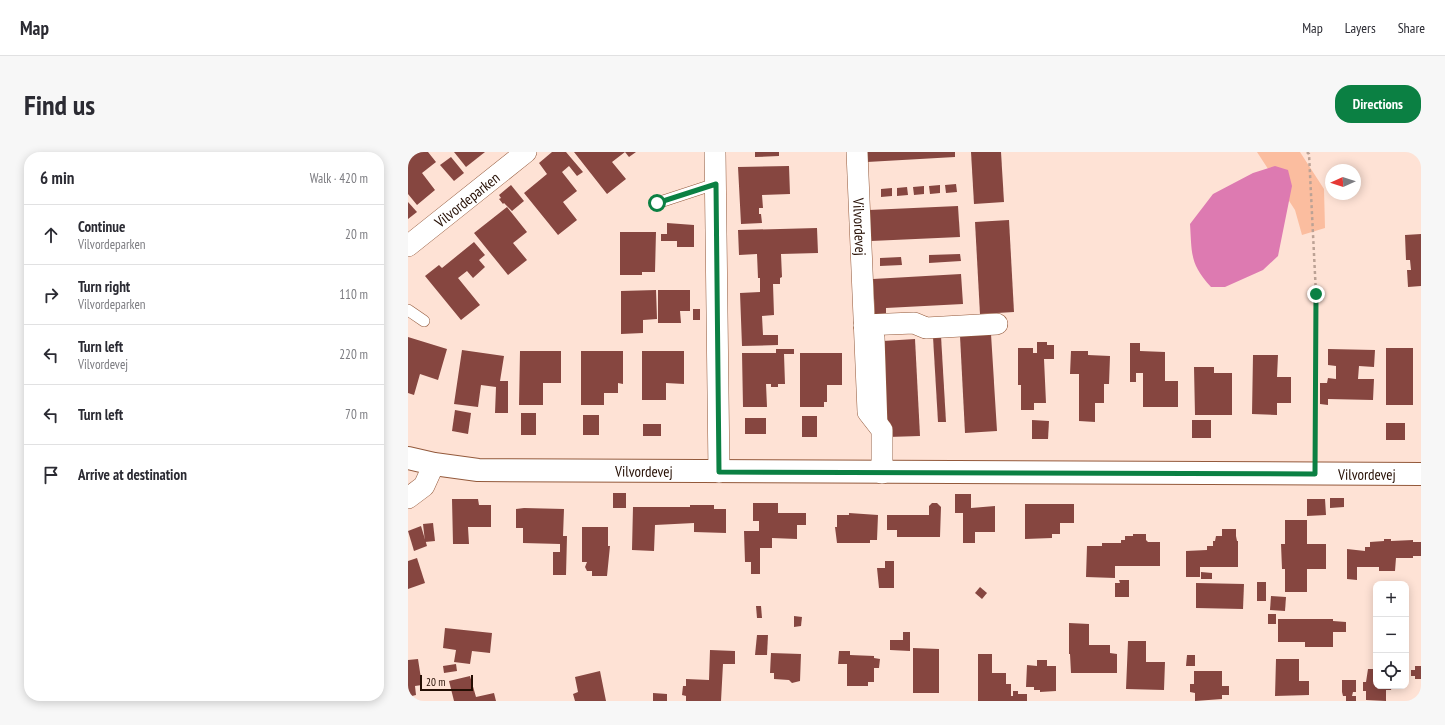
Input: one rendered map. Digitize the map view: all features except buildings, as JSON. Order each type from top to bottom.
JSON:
[{"type":"street","name":"Vilvordeparken","points":[[408,246],[526,152]]},
{"type":"street","points":[[715,152],[719,472]]},
{"type":"street","name":"Vilvordevej","points":[[857,152],[872,331],[868,412],[882,430],[882,473]]},
{"type":"street","points":[[872,331],[914,323],[926,328],[996,324]]},
{"type":"street","name":"Vilvordevej","points":[[408,458],[434,464],[478,470],[882,473],[1421,474]]},
{"type":"street","points":[[408,498],[424,486],[434,464]]},
{"type":"lane","points":[[657,203],[716,184]]},
{"type":"lane","points":[[408,310],[424,322]]},
{"type":"path","points":[[1307,152],[1309,154],[1316,294],[1315,474]]},
{"type":"shaded area","points":[[1257,152],[1300,152],[1324,189],[1325,228],[1302,235],[1295,210]]},
{"type":"shaded area","points":[[1275,166],[1288,170],[1292,186],[1278,256],[1263,270],[1225,287],[1211,287],[1199,272],[1193,258],[1190,224],[1213,194],[1253,173]]},
{"type":"route","points":[[657,203],[716,184],[719,472],[1315,474],[1316,294]]}]
